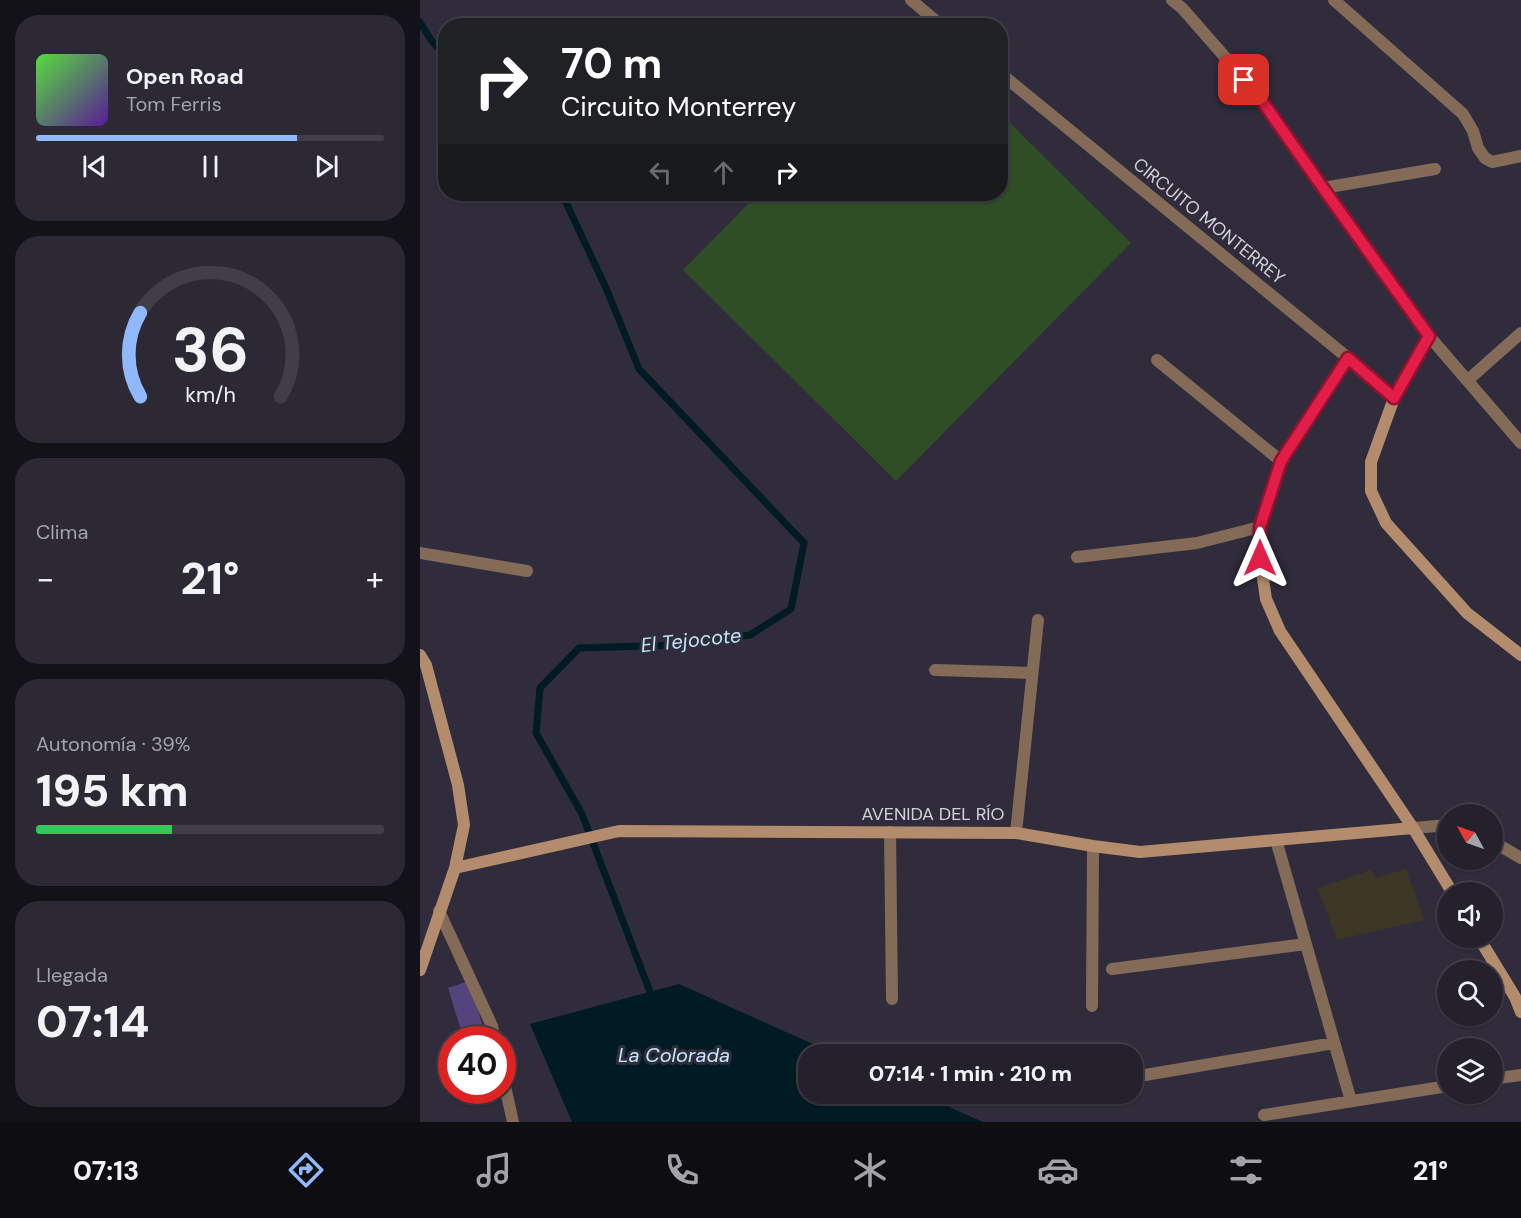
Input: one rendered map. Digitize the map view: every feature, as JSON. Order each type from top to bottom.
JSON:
[{"type":"street","points":[[911,0],[932,18]]},
{"type":"street","points":[[1334,0],[1463,114],[1485,158],[1492,162],[1518,160]]},
{"type":"street","points":[[1181,3],[1260,98],[1429,336],[1521,443]]},
{"type":"street","name":"CIRCUITO MONTERREY","points":[[1008,80],[1394,398]]},
{"type":"street","points":[[1323,188],[1435,169]]},
{"type":"street","points":[[1468,380],[1521,333]]},
{"type":"street","points":[[1429,336],[1394,398],[1371,462],[1371,491],[1386,523],[1467,614],[1521,655]]},
{"type":"street","points":[[1348,358],[1281,461],[1260,527],[1260,558],[1266,599],[1280,631],[1413,828],[1446,882]]},
{"type":"street","points":[[1157,360],[1281,461]]},
{"type":"street","points":[[1077,557],[1197,543],[1260,527]]},
{"type":"street","points":[[420,553],[527,571]]},
{"type":"street","points":[[1016,832],[1038,620]]},
{"type":"street","points":[[420,655],[426,665],[458,785],[464,825],[455,868],[420,970]]},
{"type":"street","points":[[936,670],[1032,673]]},
{"type":"street","name":"AVENIDA DEL RÍO","points":[[455,868],[620,831],[1016,832],[1140,852],[1437,826]]},
{"type":"street","points":[[890,832],[892,999]]},
{"type":"street","points":[[1276,840],[1351,1101]]},
{"type":"street","points":[[1092,1006],[1093,846]]},
{"type":"street","points":[[1503,848],[1521,858]]},
{"type":"street","points":[[439,911],[492,1026]]},
{"type":"street","points":[[1112,969],[1306,944]]},
{"type":"street","points":[[1486,948],[1518,998],[1521,1012]]},
{"type":"street","points":[[1145,1075],[1334,1043]]},
{"type":"street","points":[[1503,1077],[1521,1074]]},
{"type":"street","points":[[1264,1115],[1437,1088]]},
{"type":"street","points":[[509,1104],[513,1122]]},
{"type":"shaded area","points":[[1406,869],[1424,920],[1337,940],[1318,888],[1371,870],[1375,878]]},
{"type":"green space","points":[[1008,121],[1131,243],[896,481],[683,270],[751,201],[1008,201]]},
{"type":"water","name":"La Colorada","points":[[679,984],[813,1044],[798,1044],[798,1104],[942,1104],[983,1122],[572,1122],[530,1024]]},
{"type":"building","points":[[469,981],[483,1026],[460,1026],[448,988]]},
{"type":"waterway","name":"El Tejocote","points":[[420,22],[438,48]]},
{"type":"waterway","name":"El Tejocote","points":[[565,201],[606,288],[639,369],[804,543],[791,609],[750,635],[677,645],[579,648],[540,688],[536,733],[582,814],[650,992]]},
{"type":"route","points":[[1244,80],[1260,98],[1429,336],[1394,398],[1348,358],[1281,461],[1260,527],[1260,558]]}]
